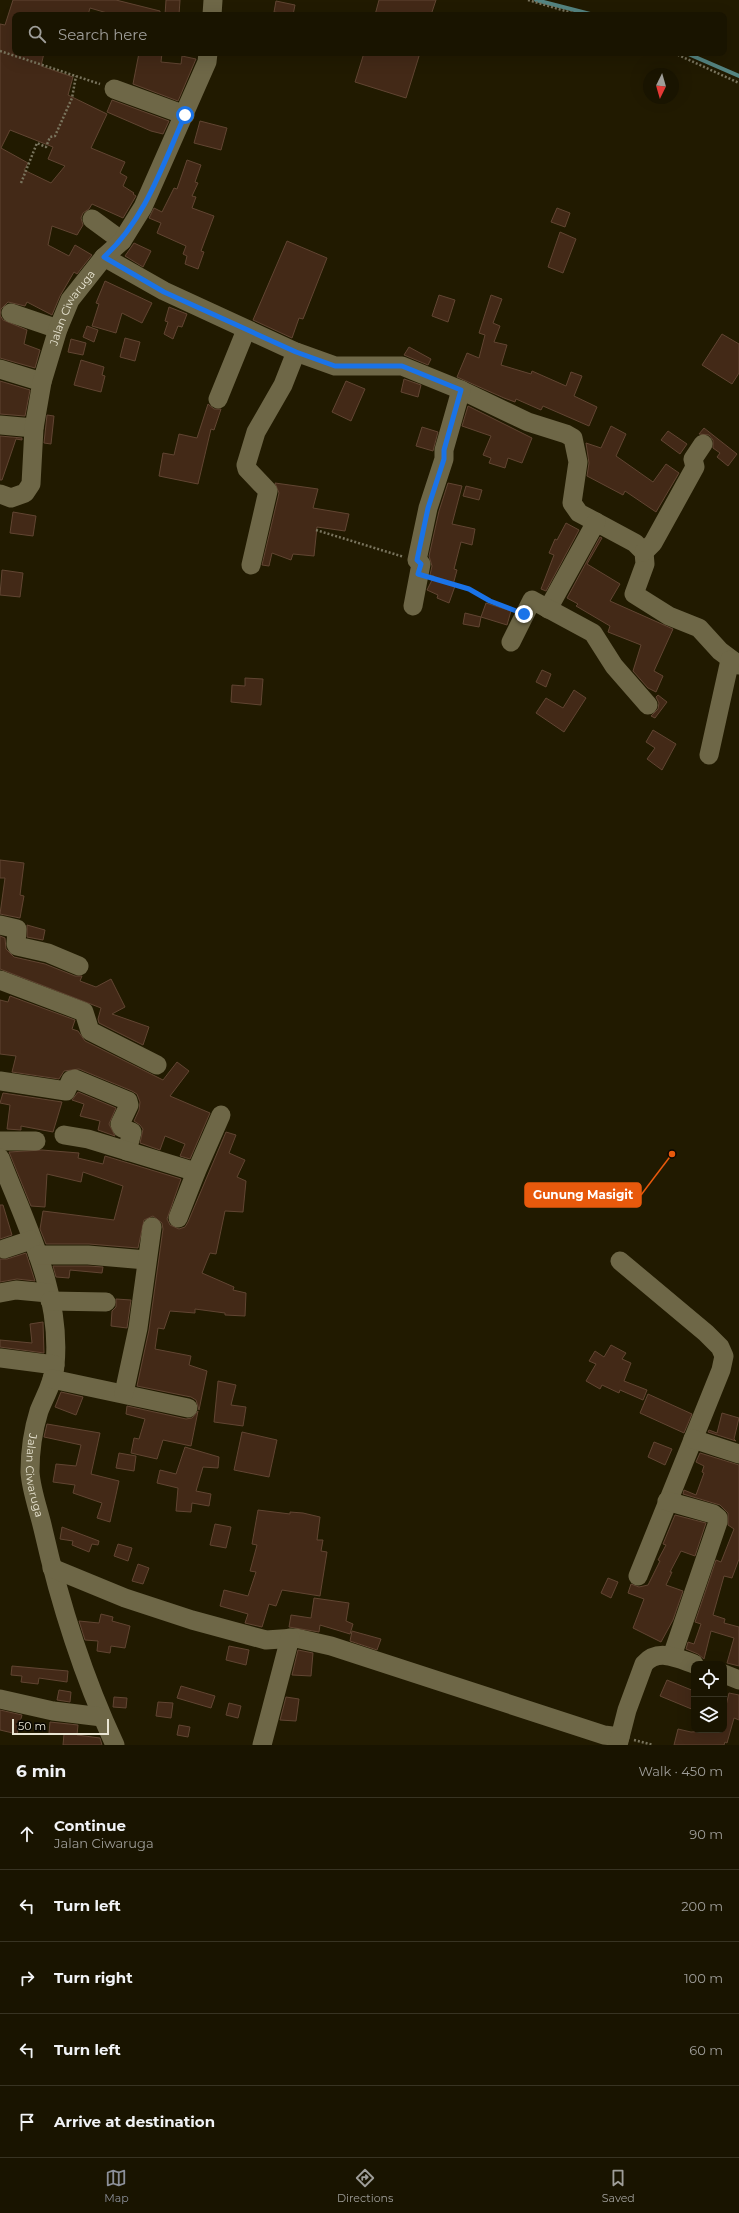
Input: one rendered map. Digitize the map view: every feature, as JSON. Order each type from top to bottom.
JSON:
[{"type":"street","points":[[212,12],[213,0]]},
{"type":"street","name":"Jalan Ciwaruga","points":[[0,494],[11,498],[25,493],[31,484],[34,428],[42,382],[58,329],[70,300],[104,257],[122,241],[143,207],[185,115],[207,62],[208,56]]},
{"type":"street","points":[[114,89],[185,115]]},
{"type":"street","points":[[92,219],[122,241]]},
{"type":"street","points":[[104,257],[164,292],[296,352],[335,366],[402,366],[461,390],[528,422],[566,434],[573,438],[578,462],[572,503],[579,513],[635,543],[644,552],[645,564],[634,594],[669,616],[699,628],[735,662],[708,755]]},
{"type":"street","points":[[10,313],[58,329]]},
{"type":"street","points":[[218,399],[246,330]]},
{"type":"street","points":[[251,565],[268,491],[247,469],[246,465],[256,432],[283,385],[296,352]]},
{"type":"street","points":[[0,369],[42,382]]},
{"type":"street","points":[[412,606],[428,508],[444,459],[444,450],[461,390]]},
{"type":"street","points":[[0,425],[34,428]]},
{"type":"street","points":[[644,552],[653,543],[695,467],[692,460],[703,444]]},
{"type":"street","points":[[548,609],[596,522]]},
{"type":"street","points":[[511,642],[532,600],[593,633],[614,666],[648,705]]},
{"type":"street","points":[[0,925],[17,929],[17,946],[48,954],[78,966]]},
{"type":"street","points":[[0,980],[84,1012],[90,1031],[157,1065]]},
{"type":"street","points":[[0,1081],[66,1091],[71,1080],[75,1079],[128,1102],[129,1105],[120,1124],[122,1128],[132,1132],[127,1151]]},
{"type":"street","points":[[178,1218],[196,1172],[221,1116]]},
{"type":"street","points":[[64,1135],[88,1139],[196,1172]]},
{"type":"street","points":[[0,1141],[36,1141]]},
{"type":"street","name":"Jalan Ciwaruga","points":[[0,1158],[35,1248],[49,1297],[55,1330],[54,1372],[39,1411],[33,1432],[30,1473],[65,1617],[114,1745]]},
{"type":"street","points":[[124,1393],[138,1328],[148,1263],[146,1260],[152,1227]]},
{"type":"street","points":[[4,1249],[35,1248],[88,1255],[146,1260]]},
{"type":"street","points":[[620,1260],[706,1333],[720,1347],[724,1356],[721,1370],[638,1576]]},
{"type":"street","points":[[0,1292],[16,1290],[49,1297],[106,1302]]},
{"type":"street","points":[[0,1358],[124,1393],[188,1408]]},
{"type":"street","points":[[693,1439],[739,1454]]},
{"type":"street","points":[[667,1501],[713,1514],[718,1518],[718,1522],[672,1656]]},
{"type":"street","points":[[52,1568],[125,1598],[192,1620],[266,1640],[277,1641],[290,1638],[331,1646],[619,1741],[627,1710],[644,1664],[652,1657],[672,1656],[691,1663]]},
{"type":"street","points":[[262,1745],[290,1638]]},
{"type":"street","points":[[727,1675],[739,1680]]},
{"type":"street","points":[[0,1699],[54,1711],[102,1717]]},
{"type":"path","points":[[528,0],[569,12]]},
{"type":"path","points":[[0,51],[12,55]]},
{"type":"path","points":[[15,56],[114,89]]},
{"type":"path","points":[[680,56],[739,83]]},
{"type":"path","points":[[21,184],[37,144],[46,147],[50,137],[55,136],[72,98],[76,76]]},
{"type":"path","points":[[316,530],[371,546],[469,589],[490,601],[524,614]]},
{"type":"building","points":[[13,0],[116,0],[160,11],[104,12],[90,8],[89,12],[12,12],[12,56],[43,56],[41,66],[73,77],[68,95],[107,114],[91,148],[125,162],[120,173],[127,177],[123,186],[136,196],[123,218],[92,204],[89,209],[83,213],[81,218],[83,225],[77,235],[52,226],[48,245],[69,256],[75,245],[92,255],[77,274],[74,272],[60,296],[52,315],[27,302],[25,306],[8,302],[1,309],[0,315],[0,24],[5,25]],"holes":[[[10,130],[53,147],[48,159],[65,166],[51,183],[24,170],[28,163],[1,148]]]},
{"type":"building","points":[[166,0],[180,0],[179,12],[165,12]]},
{"type":"building","points":[[379,0],[436,0],[432,12],[376,12]]},
{"type":"building","points":[[276,1],[295,5],[294,12],[274,12]]},
{"type":"building","points":[[138,56],[162,56],[161,62],[181,64],[182,56],[196,59],[178,101],[133,84]]},
{"type":"building","points":[[363,56],[419,56],[406,98],[355,82]]},
{"type":"building","points":[[112,100],[169,121],[163,134],[151,131],[107,112]]},
{"type":"building","points":[[200,121],[227,128],[221,150],[194,143]]},
{"type":"building","points":[[187,160],[201,165],[195,182],[198,183],[192,196],[196,197],[192,208],[214,216],[201,251],[204,252],[198,269],[185,264],[187,256],[183,254],[186,246],[157,233],[161,223],[149,218],[154,208],[162,212],[174,188],[177,189]]},
{"type":"building","points":[[557,208],[570,213],[565,227],[551,222]]},
{"type":"building","points":[[560,232],[576,239],[563,273],[548,267]]},
{"type":"building","points":[[287,241],[327,258],[303,319],[299,318],[292,338],[253,320]]},
{"type":"building","points":[[134,243],[151,251],[143,267],[125,256]]},
{"type":"building","points":[[105,281],[152,303],[142,323],[122,313],[116,333],[92,326],[99,304],[96,303]]},
{"type":"building","points":[[439,295],[455,300],[448,322],[432,316]]},
{"type":"building","points":[[491,295],[502,299],[493,323],[500,326],[494,342],[507,345],[501,365],[531,374],[532,371],[566,386],[571,372],[582,376],[574,396],[597,407],[589,426],[543,406],[541,410],[516,399],[515,402],[504,398],[457,377],[467,353],[479,358],[485,335],[479,333]]},
{"type":"building","points":[[169,307],[187,314],[182,327],[178,326],[173,339],[164,334],[168,322],[165,321]]},
{"type":"building","points":[[0,315],[3,320],[27,330],[24,344],[40,350],[35,368],[0,358]]},
{"type":"building","points":[[87,326],[98,330],[94,342],[83,337]]},
{"type":"building","points":[[722,334],[739,344],[739,373],[732,384],[702,365]]},
{"type":"building","points":[[125,338],[140,342],[135,361],[120,357]]},
{"type":"building","points":[[71,339],[86,343],[83,355],[68,352]]},
{"type":"building","points":[[409,347],[431,359],[428,365],[404,355]]},
{"type":"building","points":[[81,360],[104,367],[102,375],[105,376],[101,392],[74,385]]},
{"type":"building","points":[[404,379],[421,385],[418,397],[401,392]]},
{"type":"building","points":[[0,381],[30,390],[25,416],[0,414]]},
{"type":"building","points":[[346,381],[365,389],[351,421],[332,412]]},
{"type":"building","points":[[208,404],[214,409],[221,409],[214,430],[211,429],[198,484],[159,476],[163,453],[174,455],[179,434],[197,438]]},
{"type":"building","points":[[468,406],[532,438],[522,463],[508,458],[505,468],[489,463],[491,458],[483,455],[491,436],[462,426]]},
{"type":"building","points":[[47,415],[54,416],[51,444],[44,443]]},
{"type":"building","points":[[611,426],[626,434],[616,456],[653,482],[666,464],[679,473],[656,512],[625,491],[623,495],[587,476],[589,463],[586,443],[601,448]]},
{"type":"building","points":[[422,427],[438,432],[433,451],[416,446]]},
{"type":"building","points":[[704,428],[737,454],[728,466],[717,457],[720,453],[713,448],[713,440],[709,435],[699,434]]},
{"type":"building","points":[[668,431],[687,444],[680,454],[661,440]]},
{"type":"building","points":[[0,436],[22,438],[22,440],[16,439],[2,480],[0,480]]},
{"type":"building","points":[[275,483],[318,489],[313,508],[349,514],[345,531],[317,527],[314,556],[293,554],[291,560],[272,553],[269,566],[262,565],[279,493]]},
{"type":"building","points":[[448,483],[462,486],[452,524],[475,529],[472,545],[461,542],[454,569],[457,570],[453,585],[455,586],[449,603],[437,598],[438,595],[427,590],[434,576],[430,575],[432,566],[429,556],[439,511]]},
{"type":"building","points":[[466,486],[482,490],[479,500],[463,496]]},
{"type":"building","points":[[13,512],[36,516],[33,536],[10,533]]},
{"type":"building","points":[[566,523],[579,530],[546,591],[541,589],[554,555],[549,553],[555,539],[557,540]]},
{"type":"building","points":[[600,537],[602,538],[587,564],[620,584],[610,601],[673,629],[654,671],[663,676],[656,692],[648,688],[633,671],[641,645],[608,632],[610,626],[576,606],[578,604],[567,598]]},
{"type":"building","points":[[2,570],[23,573],[20,597],[0,595]]},
{"type":"building","points":[[486,603],[511,611],[507,625],[481,617]]},
{"type":"building","points":[[465,613],[481,617],[479,627],[463,624]]},
{"type":"building","points":[[542,670],[551,674],[546,687],[536,682]]},
{"type":"building","points":[[245,678],[263,679],[261,705],[231,702],[232,685],[245,686]]},
{"type":"building","points":[[574,690],[586,698],[564,732],[536,713],[546,698],[563,708]]},
{"type":"building","points":[[658,695],[667,702],[655,718],[651,716],[658,709],[659,703],[656,697]]},
{"type":"building","points":[[653,730],[676,744],[662,770],[647,759],[655,748],[646,742]]},
{"type":"building","points":[[0,860],[24,863],[20,895],[24,896],[20,918],[0,914],[5,878],[0,878]]},
{"type":"building","points":[[27,925],[45,930],[43,940],[27,937]]},
{"type":"building","points":[[0,936],[5,938],[6,949],[14,957],[45,964],[75,976],[82,976],[80,981],[96,987],[111,979],[125,1007],[112,1014],[149,1027],[143,1045],[99,1023],[98,1019],[101,1008],[0,969]]},
{"type":"building","points":[[10,996],[75,1020],[72,1029],[78,1031],[85,1041],[163,1080],[177,1062],[189,1071],[170,1096],[210,1113],[190,1159],[180,1156],[185,1144],[165,1136],[160,1150],[140,1143],[143,1129],[134,1121],[139,1110],[140,1102],[137,1094],[132,1091],[79,1069],[64,1071],[59,1079],[12,1072],[16,1056],[0,1054],[0,1000],[8,1002]]},
{"type":"building","points":[[78,1092],[116,1108],[109,1124],[115,1136],[98,1130],[100,1121],[80,1116],[84,1104],[72,1100]]},
{"type":"building","points":[[3,1093],[62,1102],[53,1132],[21,1126],[21,1130],[7,1129],[10,1105],[0,1103]]},
{"type":"building","points":[[226,1132],[236,1135],[229,1153],[245,1160],[237,1177],[246,1181],[243,1212],[225,1211],[216,1254],[210,1253],[202,1273],[234,1287],[233,1290],[246,1293],[245,1316],[225,1315],[225,1313],[195,1309],[195,1313],[170,1311],[164,1329],[158,1328],[155,1349],[191,1356],[189,1365],[207,1371],[199,1410],[196,1400],[191,1397],[137,1386],[149,1330],[163,1229],[162,1223],[153,1216],[144,1220],[138,1248],[89,1244],[46,1244],[40,1229],[43,1211],[114,1220],[123,1186],[83,1172],[81,1182],[47,1174],[45,1207],[31,1206],[9,1152],[42,1150],[79,1153],[78,1158],[103,1164],[105,1156],[181,1179],[167,1219],[170,1225],[179,1229],[185,1227],[188,1222]]},
{"type":"building","points":[[0,1205],[3,1205],[12,1235],[0,1239]]},
{"type":"building","points":[[26,1253],[35,1281],[17,1279],[0,1282],[0,1259],[7,1259]]},
{"type":"building","points":[[53,1266],[103,1267],[102,1273],[70,1270],[69,1278],[56,1277]]},
{"type":"building","points":[[116,1299],[131,1300],[127,1328],[111,1326],[112,1311],[116,1307]]},
{"type":"building","points":[[43,1322],[44,1353],[0,1347],[0,1340],[32,1343],[30,1324]]},
{"type":"building","points":[[611,1345],[626,1353],[622,1359],[631,1363],[624,1381],[647,1390],[643,1400],[620,1390],[619,1393],[602,1385],[600,1389],[586,1381],[596,1364],[589,1361],[595,1351],[604,1357]]},
{"type":"building","points":[[218,1381],[236,1385],[231,1405],[246,1407],[243,1426],[214,1422]]},
{"type":"building","points":[[61,1392],[83,1397],[76,1415],[55,1407]]},
{"type":"building","points":[[648,1394],[692,1414],[684,1433],[640,1413]]},
{"type":"building","points":[[127,1406],[186,1419],[192,1418],[198,1411],[191,1446],[163,1440],[157,1459],[131,1453],[134,1438],[139,1439],[145,1419],[126,1414]]},
{"type":"building","points":[[722,1413],[739,1418],[734,1439],[736,1441],[708,1432],[709,1430],[717,1433]]},
{"type":"building","points":[[47,1424],[100,1433],[91,1474],[119,1481],[110,1522],[97,1518],[102,1503],[73,1493],[75,1485],[53,1482],[56,1464],[76,1466],[81,1445],[44,1437]]},
{"type":"building","points":[[242,1432],[277,1440],[269,1477],[234,1470]]},
{"type":"building","points":[[654,1442],[672,1449],[665,1465],[648,1457]]},
{"type":"building","points":[[185,1447],[219,1457],[218,1468],[203,1467],[196,1491],[211,1494],[209,1506],[192,1503],[191,1512],[176,1511],[178,1488],[157,1483],[160,1470],[176,1474]]},
{"type":"building","points":[[119,1453],[136,1456],[134,1471],[116,1468]]},
{"type":"building","points":[[700,1453],[739,1465],[739,1559],[732,1578],[724,1576],[713,1615],[725,1619],[724,1623],[739,1627],[739,1666],[727,1663],[734,1638],[711,1631],[704,1659],[698,1654],[686,1649],[688,1642],[694,1644],[701,1624],[695,1622],[716,1560],[721,1562],[734,1529],[728,1525],[728,1513],[720,1505],[683,1494],[684,1490],[696,1495],[704,1473],[702,1472],[704,1466],[696,1462]]},
{"type":"building","points":[[258,1510],[290,1514],[290,1512],[303,1513],[320,1517],[317,1540],[323,1540],[321,1551],[327,1552],[320,1596],[282,1590],[276,1606],[269,1604],[262,1627],[245,1623],[248,1614],[220,1606],[224,1590],[248,1596],[256,1572],[250,1571],[257,1545],[252,1544]]},
{"type":"building","points":[[675,1515],[706,1523],[695,1556],[681,1551],[670,1572],[672,1572],[666,1585],[683,1591],[673,1620],[661,1642],[633,1628],[644,1599],[628,1593],[631,1584],[639,1587],[648,1585],[660,1561],[658,1560],[666,1545],[663,1544]]},
{"type":"building","points":[[215,1524],[231,1527],[226,1548],[210,1545]]},
{"type":"building","points":[[62,1527],[99,1541],[98,1545],[92,1544],[89,1552],[72,1545],[73,1541],[60,1539]]},
{"type":"building","points":[[118,1544],[132,1548],[128,1561],[114,1556]]},
{"type":"building","points":[[138,1564],[149,1568],[143,1584],[132,1581]]},
{"type":"building","points":[[608,1578],[618,1582],[611,1598],[601,1593]]},
{"type":"building","points":[[314,1598],[349,1603],[346,1621],[353,1624],[350,1634],[320,1625],[319,1632],[289,1627],[291,1615],[311,1618]]},
{"type":"building","points":[[101,1614],[113,1617],[112,1621],[130,1626],[125,1648],[111,1646],[110,1653],[97,1651],[98,1641],[85,1640],[79,1621],[99,1623]]},
{"type":"building","points":[[352,1631],[381,1639],[377,1650],[350,1641]]},
{"type":"building","points":[[229,1646],[249,1650],[246,1665],[226,1660]]},
{"type":"building","points":[[298,1650],[313,1653],[311,1676],[292,1675]]},
{"type":"building","points":[[12,1666],[68,1671],[67,1682],[39,1678],[38,1684],[21,1682],[22,1676],[11,1675]]},
{"type":"building","points":[[667,1680],[691,1690],[691,1709],[660,1696]]},
{"type":"building","points":[[181,1686],[215,1696],[211,1708],[177,1698]]},
{"type":"building","points":[[59,1690],[71,1692],[70,1702],[57,1700]]},
{"type":"building","points":[[729,1693],[739,1695],[739,1720],[734,1718],[727,1743],[725,1742],[724,1745],[674,1745],[678,1729],[691,1733],[727,1733],[727,1701]]},
{"type":"building","points":[[114,1697],[127,1698],[126,1708],[113,1707]]},
{"type":"building","points":[[286,1697],[299,1699],[296,1721],[280,1720]]},
{"type":"building","points":[[158,1702],[173,1703],[171,1718],[156,1716]]},
{"type":"building","points":[[229,1703],[241,1706],[238,1718],[226,1715]]},
{"type":"building","points":[[0,1710],[22,1715],[17,1734],[0,1730]]},
{"type":"building","points":[[50,1722],[78,1725],[77,1735],[100,1738],[102,1745],[63,1745],[64,1734],[49,1733]]},
{"type":"building","points":[[179,1725],[190,1727],[188,1737],[177,1735]]},
{"type":"waterway","points":[[536,0],[582,12]]},
{"type":"waterway","points":[[693,56],[739,76]]},
{"type":"place","name":"Gunung Masigit","points":[[672,1154]]},
{"type":"route","points":[[185,115],[143,207],[122,241],[104,257],[164,292],[296,352],[335,366],[402,366],[461,390],[444,450],[444,459],[428,508],[417,560],[421,564],[418,574],[469,589],[490,601],[524,614]]}]
